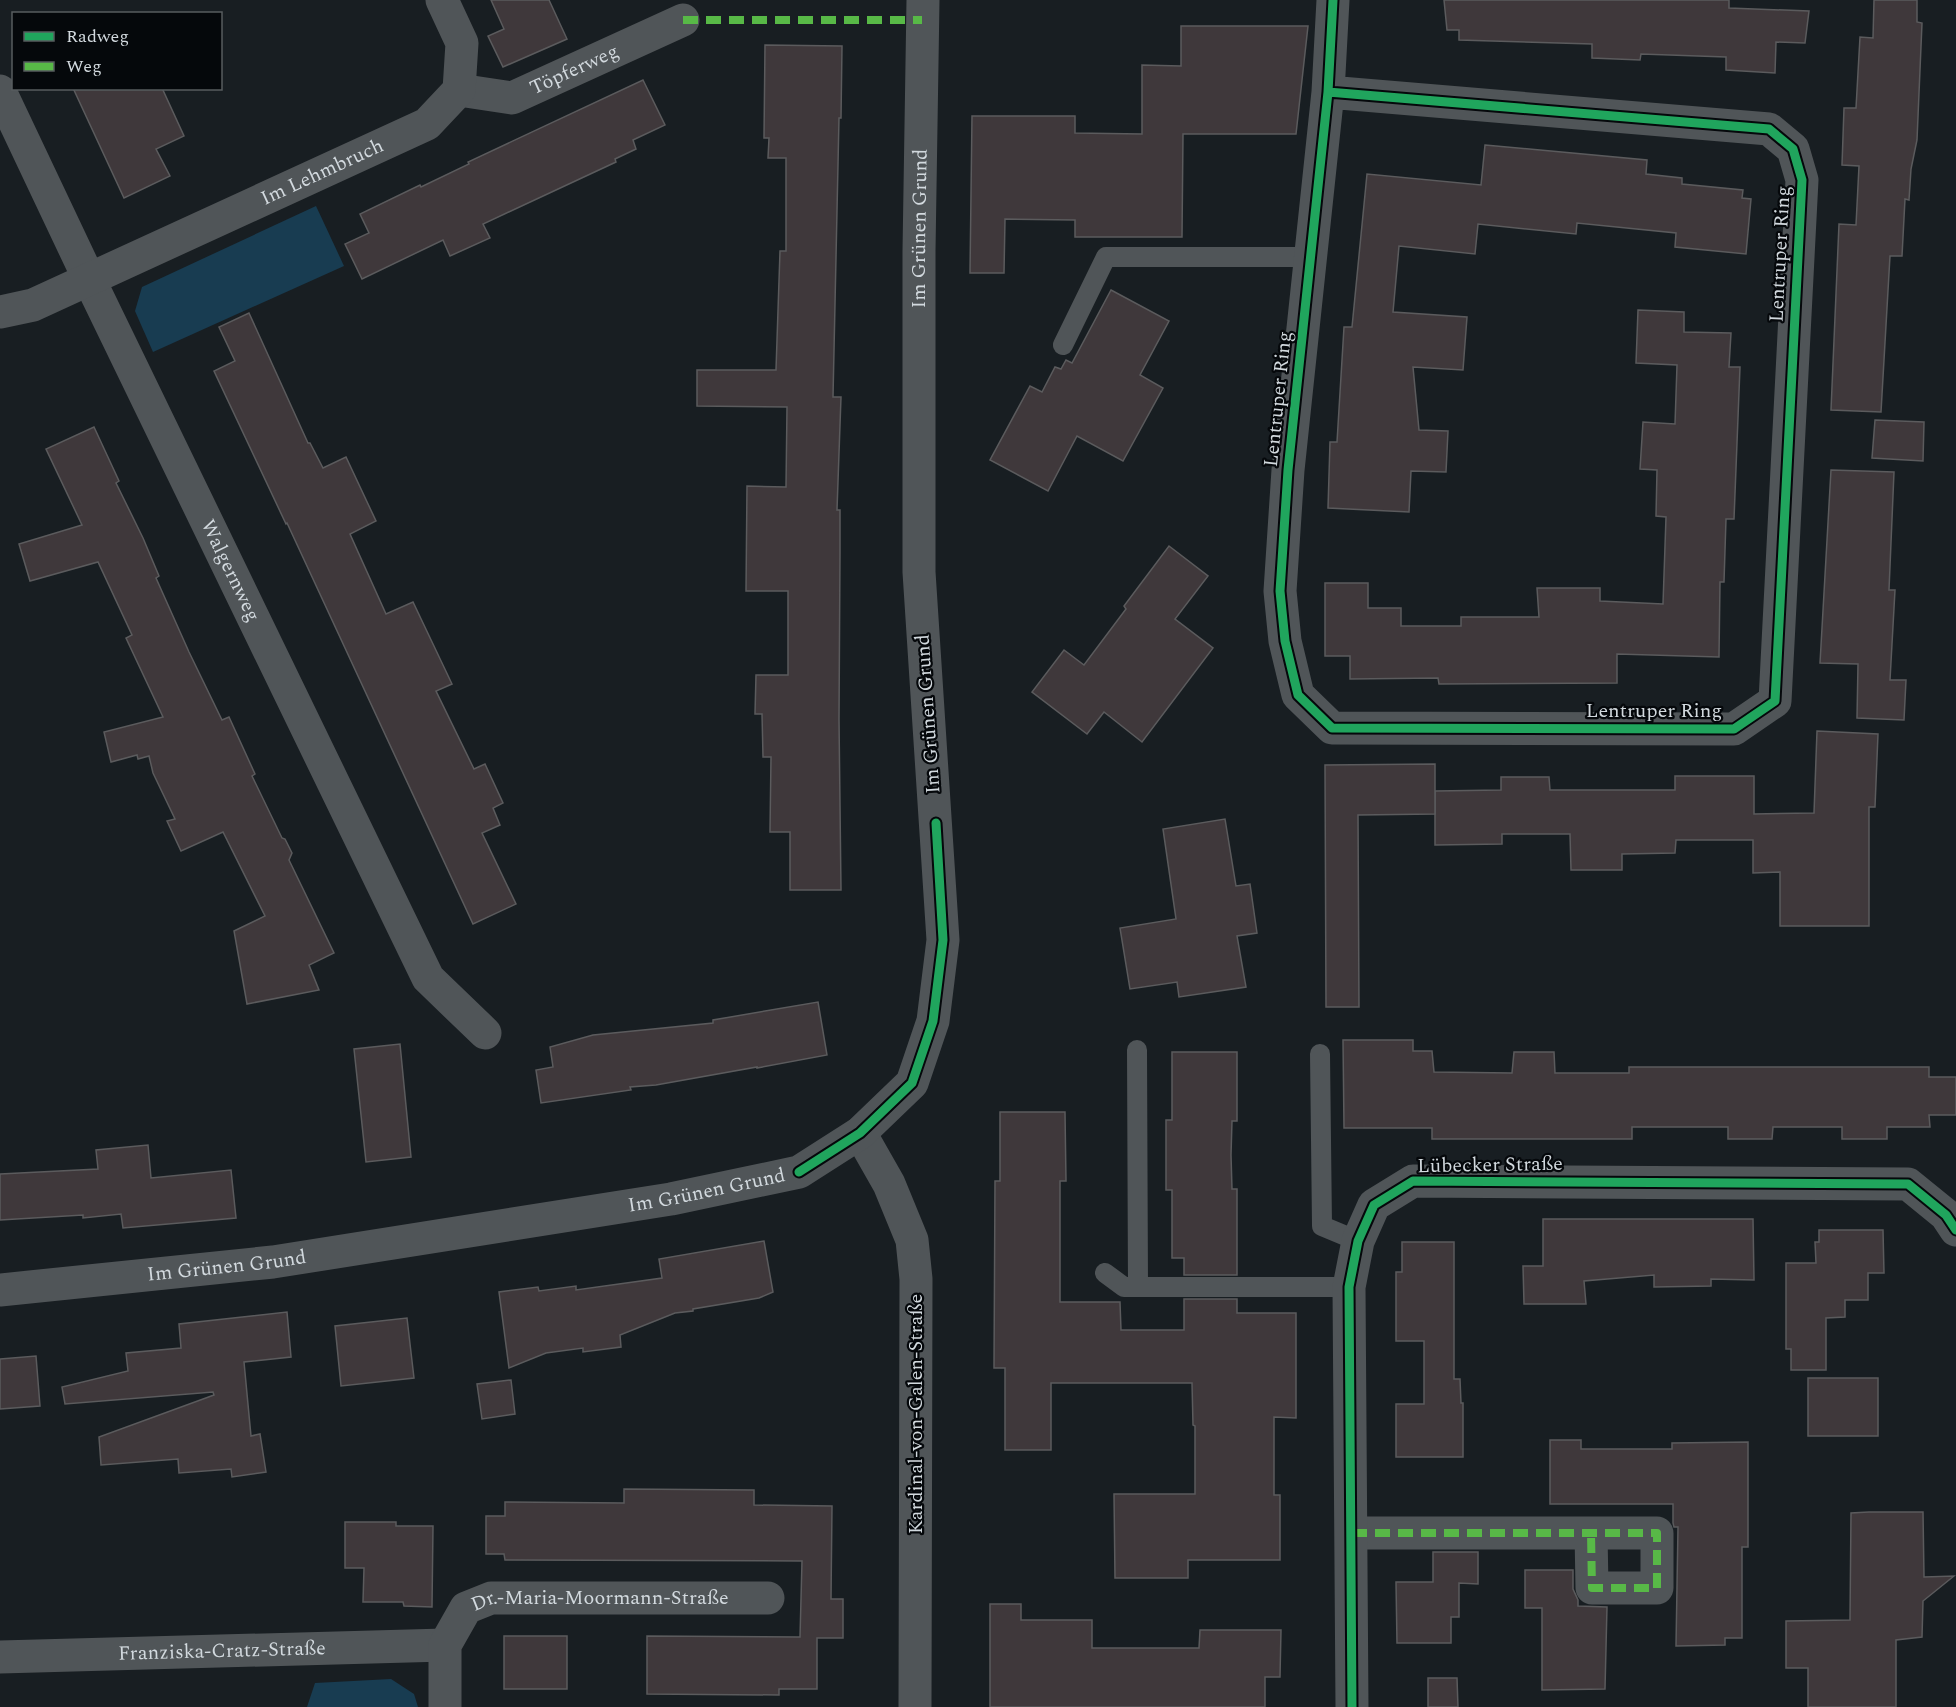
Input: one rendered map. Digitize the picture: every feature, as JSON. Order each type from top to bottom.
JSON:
[{"type":"street","points":[[442,0],[462,43],[459,90]]},
{"type":"street","name":"Im Grünen Grund","points":[[0,1290],[273,1262],[671,1199],[799,1172],[860,1133],[912,1083],[933,1021],[943,940],[919,572],[919,251],[923,0]]},
{"type":"street","name":"Lentruper Ring","points":[[1328,92],[1769,129],[1793,149],[1802,180],[1775,701],[1734,729],[1332,728],[1298,696],[1285,641],[1280,591],[1288,470],[1328,92],[1333,0]]},
{"type":"street","name":"Töpferweg","points":[[459,90],[512,98],[683,20]]},
{"type":"street","name":"Im Lehmbruch","points":[[0,312],[33,305],[427,124],[459,90]]},
{"type":"street","name":"Walgernweg","points":[[0,91],[88,279],[428,978],[485,1033]]},
{"type":"street","name":"Kardinal-von-Galen-Straße","points":[[860,1133],[889,1184],[912,1240],[916,1279],[915,1707]]},
{"type":"street","name":"Lübecker Straße","points":[[1352,1707],[1349,1287],[1358,1241],[1374,1205],[1413,1181],[1908,1184],[1953,1217]]},
{"type":"street","points":[[1352,1533],[1591,1533]]},
{"type":"street","name":"Dr.-Maria-Moormann-Straße","points":[[445,1707],[445,1645],[466,1608],[491,1598],[768,1598]]},
{"type":"street","name":"Franziska-Cratz-Straße","points":[[0,1657],[445,1645]]},
{"type":"lane","points":[[1063,345],[1106,257],[1310,257]]},
{"type":"lane","points":[[1137,1050],[1138,1287]]},
{"type":"lane","points":[[1320,1054],[1322,1226],[1358,1241]]},
{"type":"lane","points":[[1105,1273],[1124,1287],[1349,1287]]},
{"type":"shaded area","points":[[316,206],[344,266],[153,352],[135,311],[142,287]]},
{"type":"shaded area","points":[[391,1679],[414,1694],[418,1707],[307,1707],[315,1683]]},
{"type":"building","points":[[491,0],[549,0],[567,39],[503,67],[488,36],[504,29]]},
{"type":"building","points":[[1444,0],[1729,0],[1729,8],[1809,11],[1805,43],[1776,42],[1775,73],[1726,70],[1726,57],[1641,54],[1640,60],[1592,58],[1592,44],[1459,40],[1459,30],[1447,30]]},
{"type":"building","points":[[1874,0],[1917,0],[1917,22],[1922,23],[1917,140],[1911,169],[1909,200],[1905,199],[1902,256],[1890,256],[1881,412],[1831,410],[1839,224],[1856,225],[1859,166],[1842,165],[1844,108],[1856,108],[1860,37],[1873,38]]},
{"type":"building","points":[[1181,26],[1308,26],[1296,134],[1183,134],[1182,237],[1075,237],[1075,220],[1005,219],[1004,273],[970,273],[972,116],[1075,116],[1075,133],[1142,134],[1142,65],[1181,66]]},
{"type":"building","points":[[765,45],[842,46],[833,397],[841,397],[837,510],[840,510],[841,890],[790,890],[790,832],[770,832],[771,757],[763,757],[762,714],[755,714],[756,675],[788,675],[788,591],[746,591],[747,486],[786,487],[787,407],[697,406],[697,370],[776,370],[780,251],[786,251],[786,158],[768,158],[769,138],[764,138]]},
{"type":"building","points":[[643,80],[665,125],[633,140],[636,149],[615,159],[616,162],[483,224],[490,238],[450,256],[443,240],[362,279],[345,244],[369,233],[360,214]]},
{"type":"building","points":[[74,90],[163,90],[184,136],[156,149],[170,176],[124,198]]},
{"type":"building","points":[[1485,145],[1647,160],[1646,174],[1682,178],[1682,184],[1743,190],[1742,198],[1751,199],[1746,254],[1675,247],[1676,233],[1577,223],[1576,234],[1478,224],[1475,254],[1399,246],[1393,312],[1467,317],[1463,370],[1413,367],[1419,430],[1448,431],[1446,472],[1411,471],[1409,512],[1328,508],[1330,442],[1337,442],[1344,327],[1352,327],[1367,174],[1481,185]]},
{"type":"building","points":[[1111,290],[1169,321],[1140,375],[1163,388],[1123,461],[1077,436],[1048,491],[990,460],[1030,386],[1042,392],[1055,367],[1061,369],[1066,360],[1072,363]]},
{"type":"building","points":[[1638,310],[1684,312],[1684,332],[1731,333],[1729,367],[1740,367],[1734,519],[1726,519],[1724,582],[1720,582],[1719,657],[1617,654],[1617,683],[1439,684],[1438,678],[1350,679],[1350,656],[1325,656],[1325,583],[1368,583],[1368,608],[1401,608],[1401,626],[1461,626],[1461,617],[1539,617],[1537,588],[1600,588],[1600,601],[1663,604],[1666,517],[1656,516],[1657,470],[1640,469],[1643,422],[1675,424],[1677,365],[1636,363]]},
{"type":"building","points":[[249,313],[308,443],[323,468],[346,457],[376,521],[350,534],[386,614],[413,602],[452,684],[436,691],[474,769],[485,764],[503,803],[493,808],[500,825],[482,833],[516,904],[473,924],[214,371],[235,361],[219,327]]},
{"type":"building","points":[[1875,420],[1924,422],[1923,461],[1872,458]]},
{"type":"building","points":[[94,427],[119,481],[116,483],[143,538],[159,576],[156,578],[189,652],[222,720],[229,717],[255,774],[252,776],[282,838],[285,839],[292,853],[289,860],[334,953],[309,965],[319,990],[247,1004],[234,931],[265,916],[223,832],[181,851],[167,821],[175,819],[153,773],[149,756],[138,759],[137,755],[111,762],[104,732],[163,717],[126,638],[132,635],[98,562],[30,581],[19,544],[82,525],[46,449]]},
{"type":"building","points":[[1831,470],[1894,472],[1889,590],[1895,590],[1890,680],[1906,680],[1904,720],[1857,718],[1858,664],[1820,663]]},
{"type":"building","points":[[1169,546],[1208,576],[1175,619],[1213,648],[1142,742],[1104,712],[1087,734],[1032,692],[1064,650],[1084,665]]},
{"type":"building","points":[[1817,731],[1878,734],[1875,807],[1869,807],[1869,926],[1780,926],[1780,872],[1753,873],[1753,840],[1676,840],[1675,853],[1622,854],[1622,870],[1571,870],[1570,834],[1502,834],[1502,844],[1435,845],[1435,791],[1501,790],[1501,777],[1549,777],[1550,790],[1675,790],[1675,776],[1754,776],[1754,814],[1814,813]]},
{"type":"building","points":[[1435,764],[1435,814],[1358,815],[1359,1007],[1326,1007],[1325,765]]},
{"type":"building","points":[[1225,819],[1236,886],[1250,884],[1257,933],[1237,936],[1246,987],[1179,997],[1177,982],[1130,989],[1120,928],[1176,919],[1163,829]]},
{"type":"building","points":[[818,1002],[827,1055],[656,1085],[630,1087],[631,1090],[541,1103],[536,1070],[553,1067],[550,1047],[593,1035],[713,1023],[713,1020]]},
{"type":"building","points":[[1343,1040],[1413,1040],[1413,1051],[1432,1051],[1434,1072],[1512,1073],[1514,1052],[1554,1052],[1555,1073],[1629,1073],[1629,1067],[1929,1067],[1929,1077],[1956,1077],[1956,1115],[1929,1115],[1930,1127],[1887,1127],[1887,1139],[1842,1139],[1842,1127],[1773,1127],[1772,1139],[1728,1139],[1728,1127],[1632,1127],[1632,1139],[1432,1139],[1432,1128],[1344,1128]]},
{"type":"building","points":[[400,1044],[411,1157],[366,1162],[354,1049]]},
{"type":"building","points":[[1172,1052],[1237,1052],[1237,1121],[1232,1121],[1231,1155],[1232,1189],[1237,1189],[1237,1275],[1184,1275],[1184,1258],[1172,1258],[1172,1190],[1166,1190],[1166,1120],[1172,1120]]},
{"type":"building","points":[[1000,1112],[1065,1112],[1066,1181],[1060,1181],[1060,1302],[1120,1302],[1121,1330],[1184,1330],[1184,1299],[1237,1299],[1237,1313],[1296,1313],[1296,1418],[1274,1417],[1274,1495],[1280,1495],[1280,1560],[1188,1560],[1188,1578],[1115,1578],[1114,1494],[1195,1494],[1195,1426],[1193,1425],[1192,1383],[1051,1383],[1051,1450],[1005,1450],[1005,1368],[994,1368],[995,1181],[1000,1181]]},
{"type":"building","points":[[148,1145],[151,1178],[231,1170],[236,1218],[123,1228],[121,1214],[83,1218],[83,1215],[0,1220],[0,1174],[98,1169],[96,1150]]},
{"type":"building","points":[[1543,1219],[1753,1219],[1754,1280],[1711,1279],[1711,1286],[1654,1287],[1654,1275],[1584,1281],[1586,1304],[1524,1304],[1523,1266],[1543,1266]]},
{"type":"building","points":[[1819,1230],[1883,1230],[1884,1273],[1868,1273],[1868,1300],[1845,1300],[1845,1317],[1826,1318],[1826,1370],[1791,1370],[1791,1349],[1786,1349],[1786,1263],[1816,1263],[1815,1242],[1819,1242]]},
{"type":"building","points":[[764,1241],[773,1292],[759,1298],[675,1313],[620,1335],[621,1347],[583,1352],[583,1348],[546,1353],[509,1368],[499,1292],[538,1287],[539,1291],[576,1286],[576,1290],[662,1278],[659,1259]]},
{"type":"building","points":[[1402,1242],[1454,1242],[1454,1379],[1460,1379],[1461,1403],[1463,1403],[1463,1457],[1396,1457],[1396,1404],[1424,1404],[1424,1341],[1396,1341],[1396,1272],[1402,1272]]},
{"type":"building","points":[[287,1312],[291,1357],[244,1362],[251,1436],[260,1434],[266,1472],[232,1477],[231,1469],[179,1473],[178,1459],[101,1465],[99,1437],[214,1395],[213,1392],[65,1404],[62,1387],[128,1371],[126,1353],[181,1348],[179,1324]]},
{"type":"building","points":[[407,1318],[414,1378],[341,1386],[335,1326]]},
{"type":"building","points":[[36,1356],[40,1406],[0,1409],[0,1359]]},
{"type":"building","points":[[1808,1378],[1878,1378],[1878,1436],[1808,1436]]},
{"type":"building","points":[[511,1380],[515,1414],[482,1419],[477,1384]]},
{"type":"building","points":[[1550,1440],[1581,1440],[1581,1449],[1672,1449],[1672,1443],[1748,1442],[1748,1547],[1742,1547],[1742,1638],[1725,1638],[1725,1645],[1676,1646],[1678,1527],[1674,1527],[1673,1523],[1673,1504],[1550,1504]]},
{"type":"building","points":[[624,1489],[754,1490],[754,1505],[832,1506],[831,1599],[843,1599],[843,1638],[817,1638],[817,1689],[779,1689],[779,1695],[647,1694],[647,1636],[800,1637],[802,1561],[505,1560],[504,1554],[486,1554],[486,1516],[505,1516],[505,1502],[624,1503]]},
{"type":"building","points":[[1923,1512],[1924,1577],[1954,1576],[1923,1601],[1922,1637],[1896,1640],[1896,1707],[1808,1707],[1808,1668],[1786,1668],[1786,1621],[1850,1620],[1851,1513]]},
{"type":"building","points":[[345,1522],[396,1522],[396,1526],[433,1526],[432,1607],[404,1606],[403,1602],[363,1602],[364,1568],[345,1568]]},
{"type":"building","points":[[1433,1552],[1478,1552],[1478,1584],[1459,1583],[1459,1617],[1451,1617],[1451,1643],[1397,1643],[1396,1582],[1433,1582]]},
{"type":"building","points":[[1525,1570],[1573,1570],[1573,1589],[1578,1606],[1607,1607],[1605,1689],[1542,1690],[1542,1608],[1525,1608]]},
{"type":"building","points":[[990,1604],[1021,1604],[1021,1620],[1092,1620],[1092,1648],[1199,1648],[1200,1630],[1281,1630],[1280,1677],[1265,1677],[1265,1707],[990,1707]]},
{"type":"building","points":[[504,1636],[567,1636],[567,1689],[504,1689]]},
{"type":"building","points":[[1428,1678],[1457,1678],[1458,1707],[1428,1707]]},
{"type":"marked path","points":[[683,20],[922,20]]},
{"type":"marked path","points":[[1352,1533],[1657,1533],[1657,1588],[1592,1588],[1591,1533]]},
{"type":"cycle path","points":[[1328,92],[1769,129],[1793,149],[1802,180],[1775,701],[1734,729],[1332,728],[1298,695],[1285,641],[1280,591],[1288,470],[1328,92],[1333,0]]},
{"type":"cycle path","points":[[799,1172],[860,1133],[912,1083],[933,1021],[943,940],[936,823]]},
{"type":"cycle path","points":[[1352,1707],[1349,1287],[1358,1241],[1374,1205],[1413,1181],[1908,1184],[1946,1215],[1956,1230]]}]
